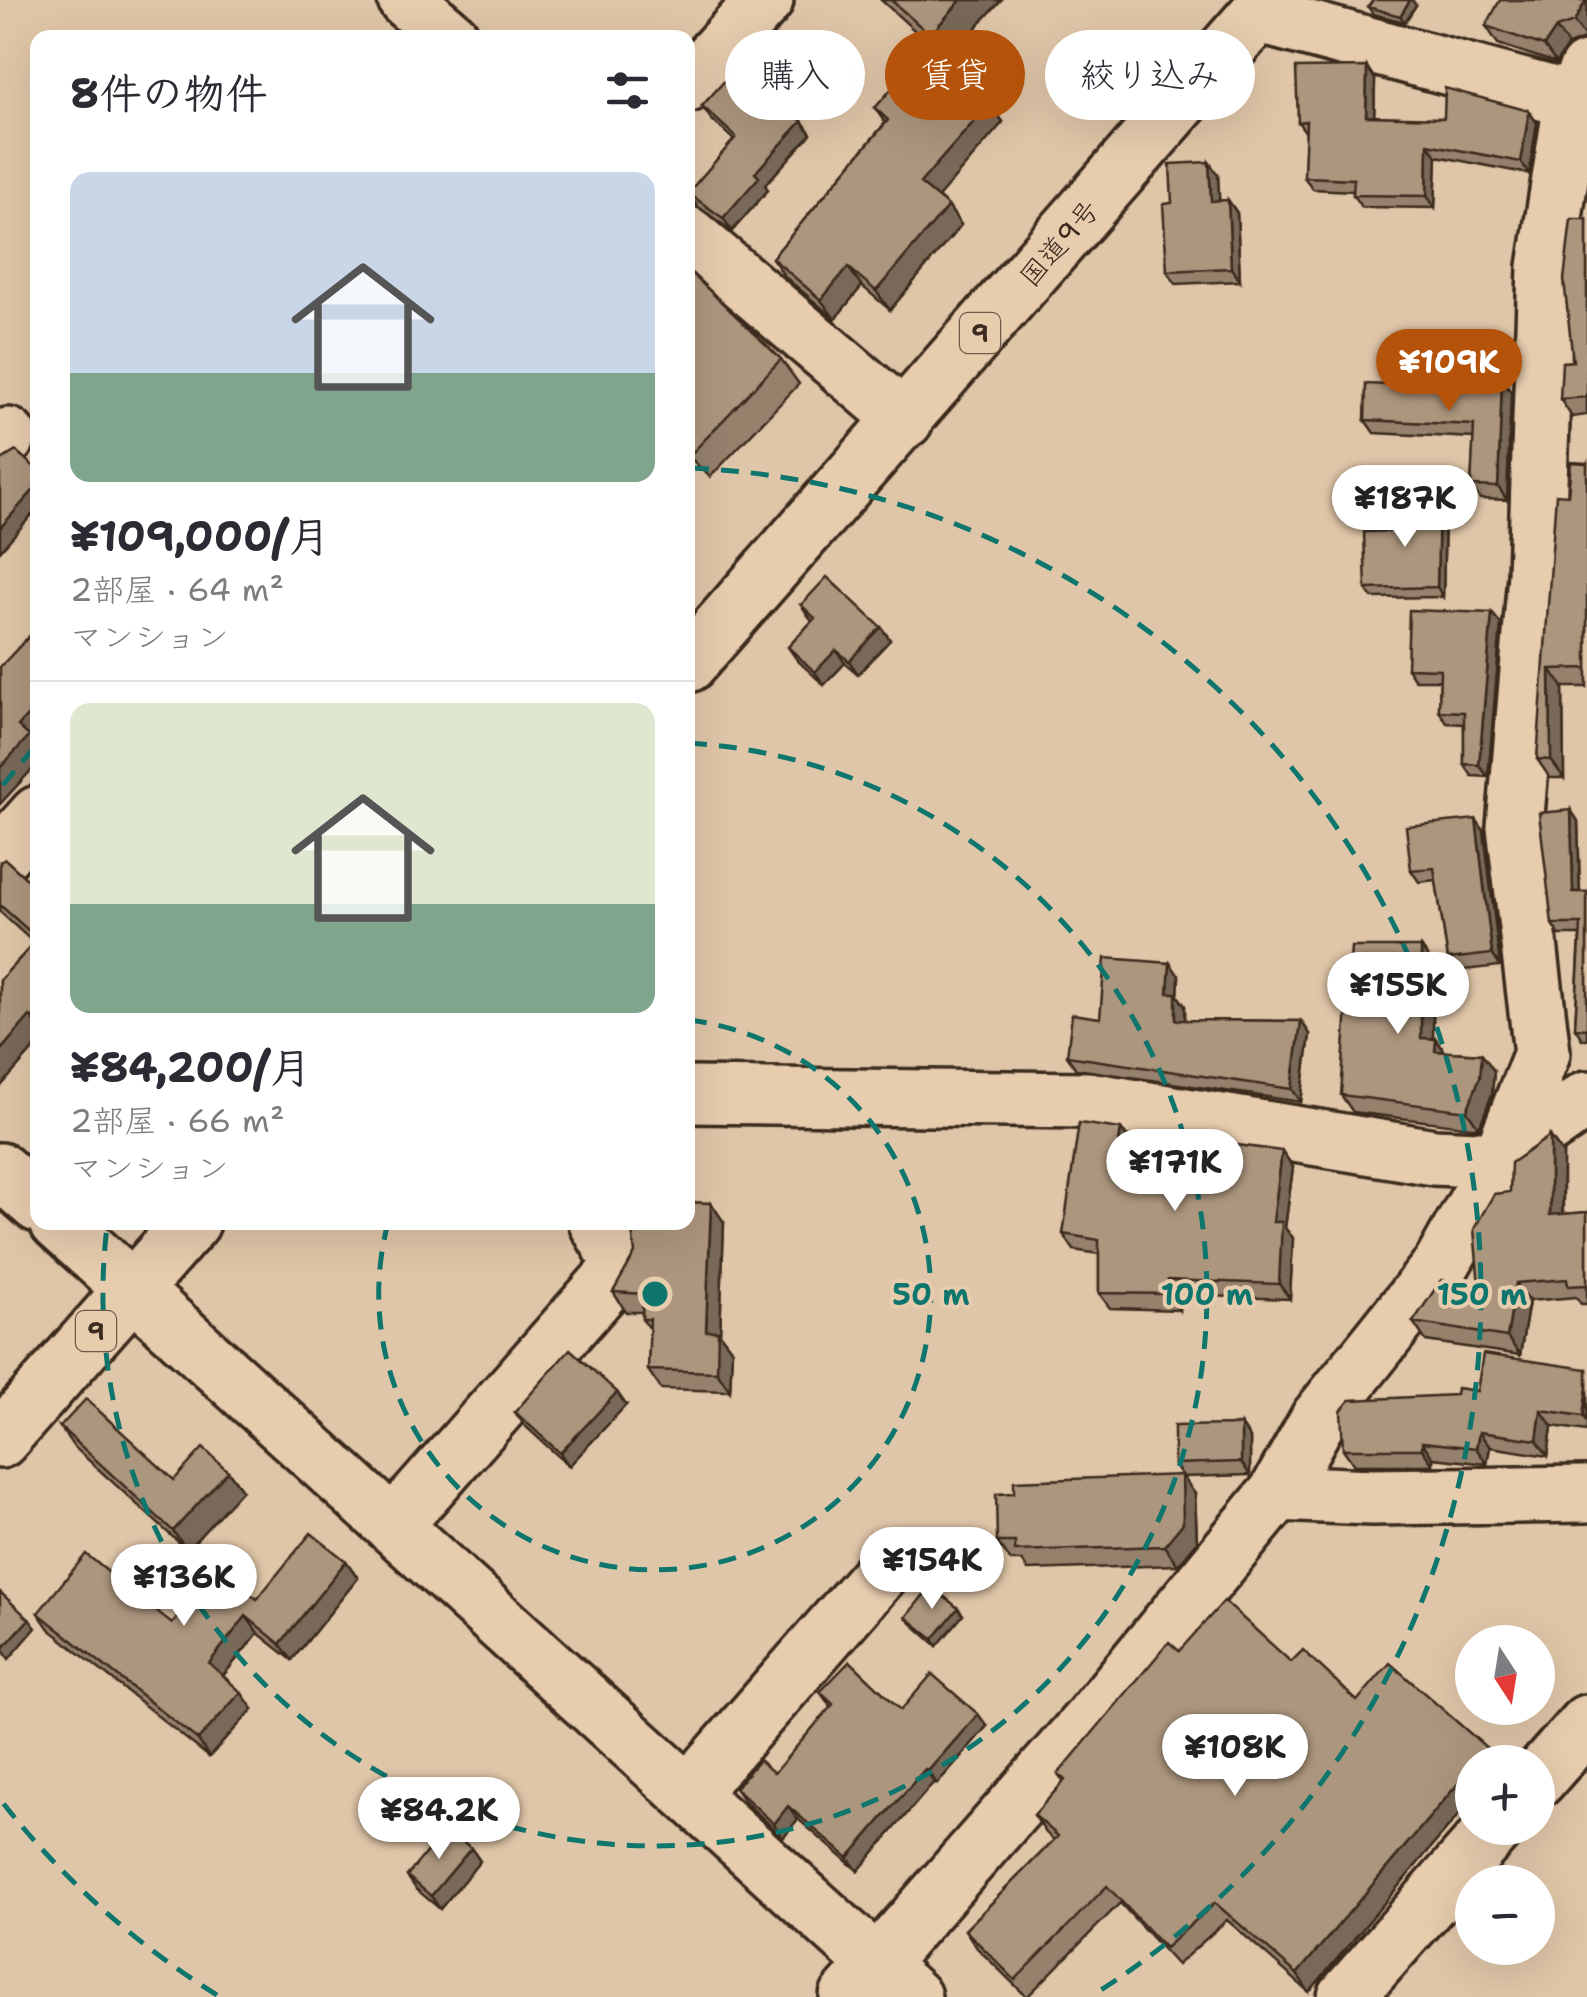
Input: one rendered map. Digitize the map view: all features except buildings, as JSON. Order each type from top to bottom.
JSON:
[{"type":"main road","points":[[406,0],[442,30]]},
{"type":"main road","points":[[695,76],[765,0]]},
{"type":"main road","points":[[67,1230],[689,1793],[879,1986],[1278,1493],[1318,1418],[1442,1264],[1500,1160],[1542,1053],[1515,827],[1536,574],[1546,266],[1582,92],[1264,8]]},
{"type":"main road","name":"国道9号","points":[[695,656],[1264,8]]},
{"type":"main road","points":[[695,240],[905,420]]},
{"type":"main road","points":[[0,856],[30,823]]},
{"type":"main road","points":[[695,1095],[1088,1100],[1434,1158],[1500,1160],[1587,1099]]},
{"type":"main road","points":[[0,1171],[30,1197]]},
{"type":"main road","name":"9","points":[[0,1440],[185,1230]]},
{"type":"main road","points":[[392,1526],[618,1272],[617,1256],[602,1230]]},
{"type":"main road","points":[[1278,1493],[1371,1497],[1587,1494]]},
{"type":"main road","points":[[689,1793],[885,1568]]},
{"type":"main road","points":[[1555,1760],[1587,1723]]},
{"type":"main road","points":[[1346,1997],[1480,1845]]}]
